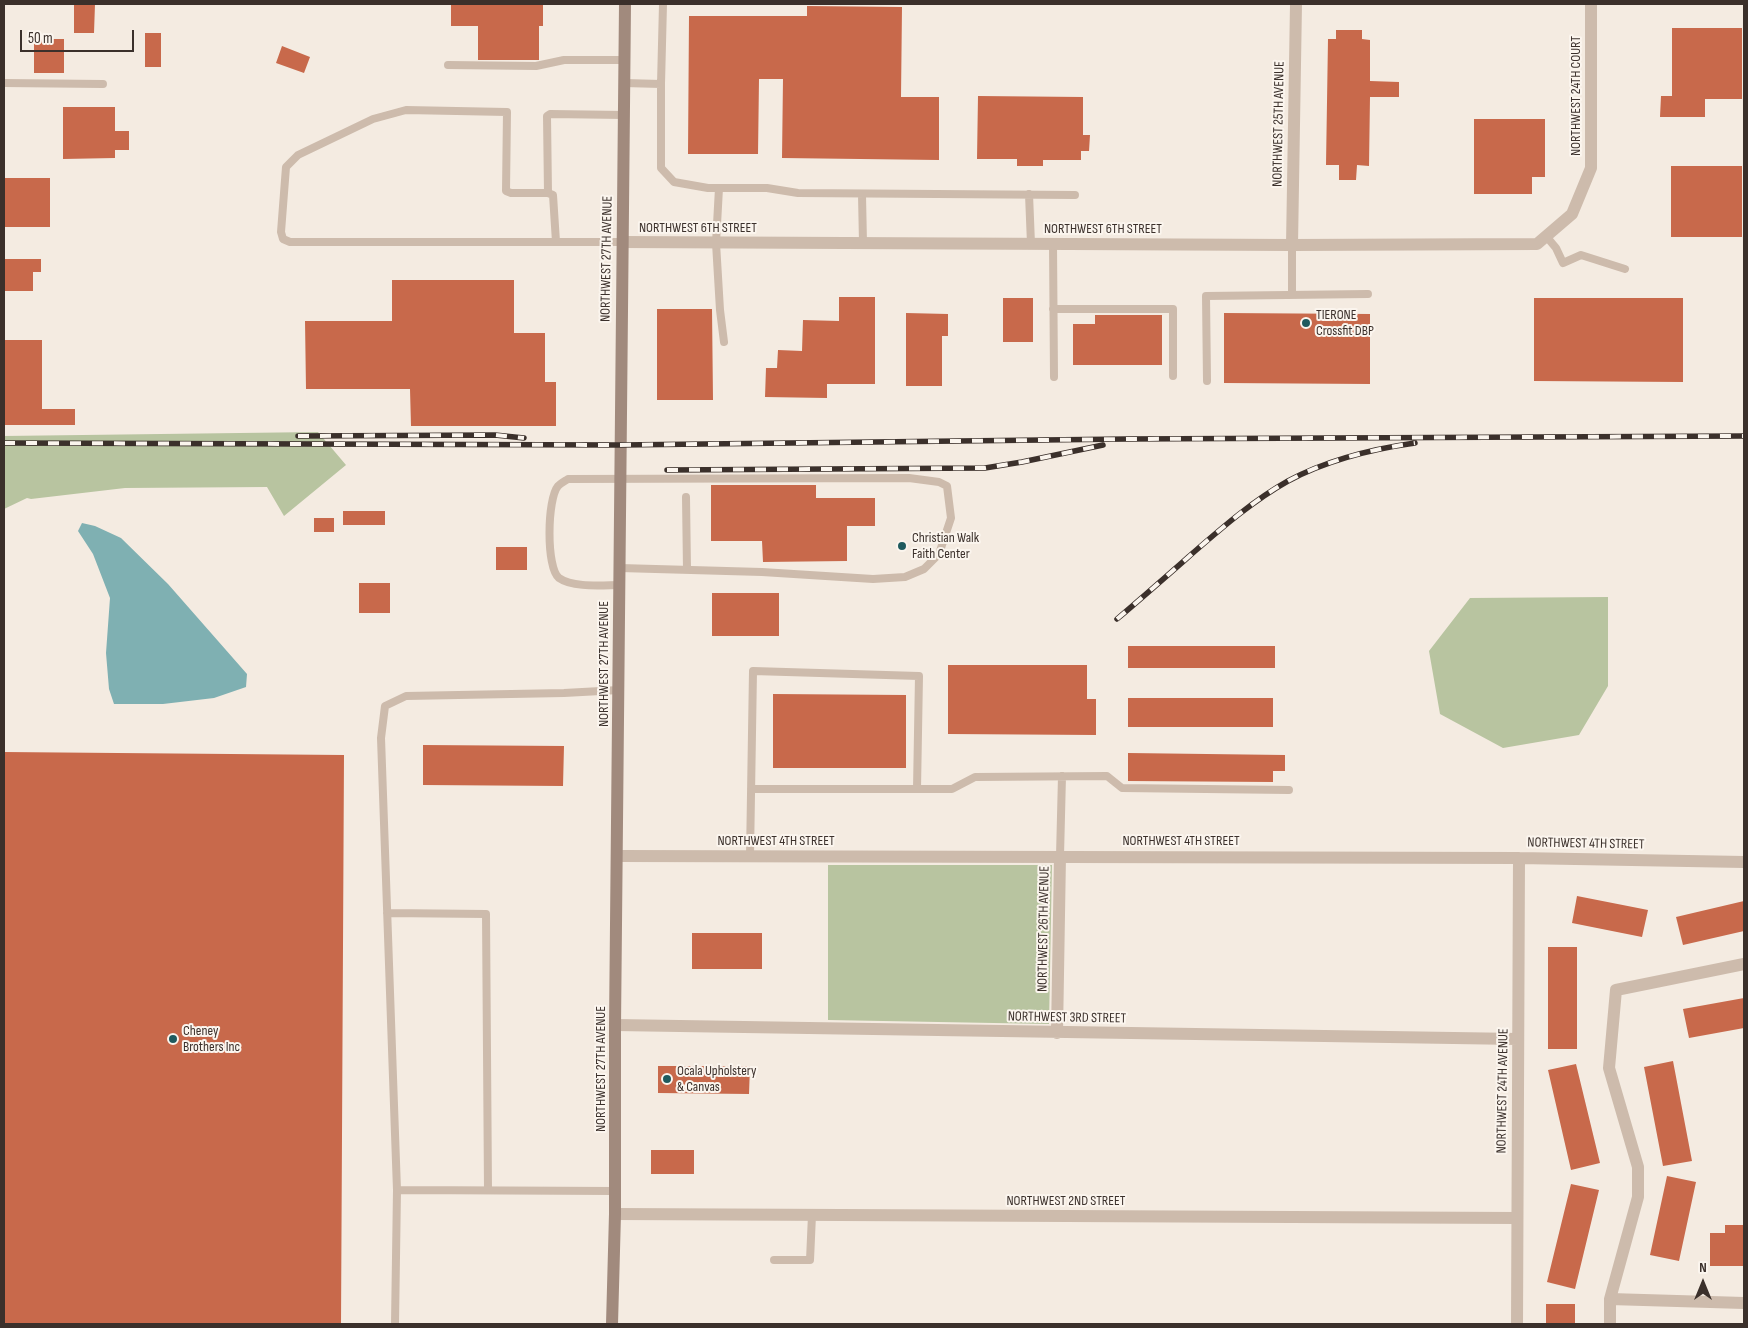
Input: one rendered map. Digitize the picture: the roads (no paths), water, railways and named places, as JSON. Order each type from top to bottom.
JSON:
[{"type":"main road","name":"NORTHWEST 27TH AVENUE","points":[[612,1324],[615,1214],[615,1025],[625,4]]},
{"type":"street","name":"NORTHWEST 25TH AVENUE","points":[[1292,245],[1296,4]]},
{"type":"street","name":"NORTHWEST 24TH COURT","points":[[1572,214],[1591,168],[1591,4]]},
{"type":"street","name":"NORTHWEST 6TH STREET","points":[[622,242],[1292,245],[1537,244],[1572,214]]},
{"type":"street","name":"NORTHWEST 4TH STREET","points":[[618,856],[1519,858],[1744,862]]},
{"type":"street","name":"NORTHWEST 26TH AVENUE","points":[[1057,1033],[1060,856]]},
{"type":"street","name":"NORTHWEST 24TH AVENUE","points":[[1517,1324],[1519,858]]},
{"type":"street","points":[[1610,1324],[1610,1299],[1638,1197],[1638,1167],[1609,1068],[1616,990],[1744,964]]},
{"type":"street","name":"NORTHWEST 3RD STREET","points":[[615,1025],[1518,1039]]},
{"type":"street","name":"NORTHWEST 2ND STREET","points":[[615,1214],[1517,1218]]},
{"type":"street","points":[[1610,1299],[1744,1303]]},
{"type":"lane","points":[[663,4],[661,168],[674,182],[708,188],[767,188],[798,193],[862,195],[1075,195]]},
{"type":"lane","points":[[448,65],[536,66],[564,60],[625,60]]},
{"type":"lane","points":[[4,83],[103,84]]},
{"type":"lane","points":[[624,83],[661,84]]},
{"type":"lane","points":[[556,242],[553,195],[548,193],[512,193],[506,191],[507,112],[406,110],[373,119],[298,155],[286,167],[281,232],[283,239],[290,242],[556,242],[622,242]]},
{"type":"lane","points":[[548,193],[547,116],[550,114],[624,115]]},
{"type":"lane","points":[[719,188],[716,243],[724,342]]},
{"type":"lane","points":[[1029,194],[1031,244]]},
{"type":"lane","points":[[862,195],[863,243]]},
{"type":"lane","points":[[1546,236],[1556,248],[1564,263],[1581,255],[1625,268]]},
{"type":"lane","points":[[1053,244],[1054,377]]},
{"type":"lane","points":[[1292,245],[1292,295]]},
{"type":"lane","points":[[1207,381],[1206,296],[1368,294]]},
{"type":"lane","points":[[1053,309],[1173,309],[1173,376]]},
{"type":"lane","points":[[620,568],[762,572],[873,578],[905,577],[924,569],[939,554],[951,518],[947,486],[939,482],[909,478],[568,480],[559,485],[553,497],[549,520],[552,567],[558,577],[572,584],[620,585]]},
{"type":"lane","points":[[686,496],[687,570]]},
{"type":"lane","points":[[750,856],[754,671],[919,676],[917,789]]},
{"type":"lane","points":[[395,1324],[397,1190],[381,738],[385,706],[406,696],[619,690]]},
{"type":"lane","points":[[1060,856],[1062,776]]},
{"type":"lane","points":[[751,789],[952,789],[975,777],[1107,776],[1122,788],[1288,790]]},
{"type":"lane","points":[[387,913],[486,914],[488,1190]]},
{"type":"lane","points":[[397,1190],[615,1191]]},
{"type":"lane","points":[[774,1260],[810,1260],[812,1215]]},
{"type":"water","points":[[82,523],[95,526],[121,538],[168,584],[247,674],[246,687],[214,698],[163,704],[114,704],[109,689],[106,653],[110,598],[93,554],[78,531]]},
{"type":"railway","points":[[298,436],[495,435],[524,438]]},
{"type":"railway","points":[[4,443],[620,445],[1127,439],[1744,436]]},
{"type":"railway","points":[[1117,619],[1228,523],[1263,496],[1288,481],[1318,467],[1350,456],[1415,443]]},
{"type":"railway","points":[[667,470],[985,468],[1103,445]]},
{"type":"place","name":"TIERONE Crossfit DBP","points":[[1306,323]]},
{"type":"place","name":"Christian Walk Faith Center","points":[[902,546]]},
{"type":"place","name":"Cheney Brothers Inc","points":[[173,1039]]},
{"type":"place","name":"Ocala Upholstery & Canvas","points":[[667,1079]]}]
